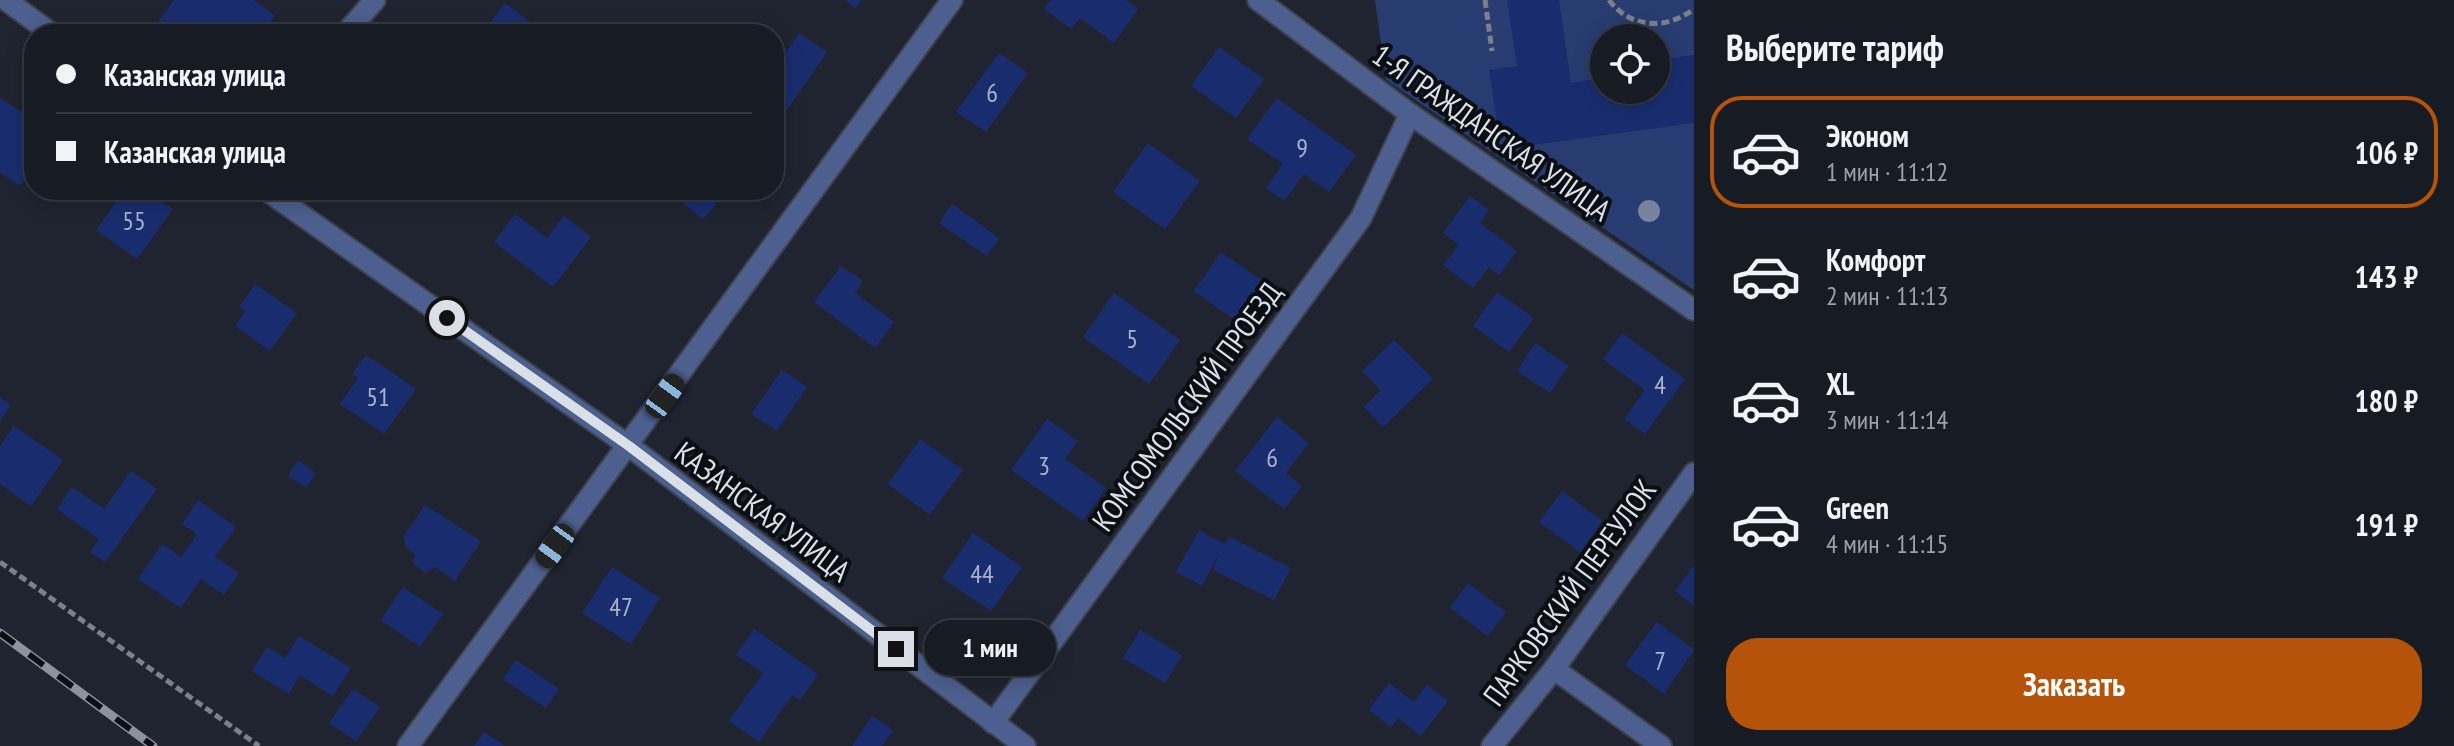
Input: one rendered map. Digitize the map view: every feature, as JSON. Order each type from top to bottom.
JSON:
[{"type":"street","points":[[6,0],[38,24]]},
{"type":"street","points":[[354,24],[375,0]]},
{"type":"street","points":[[408,746],[952,0]]},
{"type":"street","name":"1-Я ГРАЖДАНСКАЯ УЛИЦА","points":[[1258,0],[1410,114],[1694,310]]},
{"type":"street","name":"КОМСОМОЛЬСКИЙ ПРОЕЗД","points":[[993,723],[1361,218],[1410,114]]},
{"type":"street","name":"КАЗАНСКАЯ УЛИЦА","points":[[280,200],[629,446],[1025,746]]},
{"type":"street","name":"ПАРКОВСКИЙ ПЕРЕУЛОК","points":[[1492,746],[1554,669],[1694,473]]},
{"type":"street","points":[[1554,669],[1661,746]]},
{"type":"path","points":[[1485,0],[1492,51]]},
{"type":"path","points":[[1609,0],[1624,15],[1652,25],[1679,18],[1694,9]]},
{"type":"path","points":[[0,562],[259,746]]},
{"type":"shaded area","points":[[1375,0],[1694,0],[1694,290],[1386,80]]},
{"type":"building","points":[[174,0],[254,0],[275,16],[269,24],[156,24]]},
{"type":"building","points":[[845,0],[862,0],[855,8]]},
{"type":"building","points":[[1051,0],[1126,0],[1138,9],[1114,43],[1080,18],[1071,29],[1044,9]]},
{"type":"building","points":[[1507,0],[1559,0],[1571,83],[1590,80],[1590,104],[1670,104],[1670,58],[1694,55],[1694,123],[1525,146],[1498,130],[1489,70],[1517,66]]},
{"type":"building","points":[[505,3],[533,24],[489,24]]},
{"type":"building","points":[[799,33],[827,52],[784,114],[784,55]]},
{"type":"building","points":[[1219,47],[1264,79],[1236,118],[1191,86]]},
{"type":"building","points":[[999,53],[1028,73],[986,132],[956,112]]},
{"type":"building","points":[[0,98],[24,114],[24,180],[20,186],[0,173]]},
{"type":"building","points":[[1277,98],[1356,155],[1329,192],[1304,174],[1284,201],[1266,188],[1283,164],[1247,139]]},
{"type":"building","points":[[1148,143],[1200,181],[1165,229],[1113,192]]},
{"type":"building","points":[[1470,196],[1489,210],[1480,223],[1517,251],[1499,275],[1489,267],[1473,288],[1443,265],[1459,245],[1443,233]]},
{"type":"building","points":[[118,200],[160,200],[173,209],[137,259],[96,230]]},
{"type":"building","points":[[686,200],[719,200],[703,219],[683,203]]},
{"type":"building","points":[[952,204],[999,238],[987,256],[939,223]]},
{"type":"building","points":[[515,214],[547,238],[564,216],[591,237],[553,287],[494,242]]},
{"type":"building","points":[[1221,252],[1264,282],[1236,321],[1194,291]]},
{"type":"building","points":[[841,266],[863,281],[855,293],[894,322],[875,348],[814,302]]},
{"type":"building","points":[[255,284],[297,313],[270,351],[235,326],[246,311],[239,307]]},
{"type":"building","points":[[1497,292],[1534,318],[1509,352],[1473,326]]},
{"type":"building","points":[[1114,293],[1180,340],[1149,384],[1083,337]]},
{"type":"building","points":[[1622,333],[1685,379],[1645,434],[1624,419],[1645,390],[1603,359]]},
{"type":"building","points":[[1394,340],[1433,379],[1383,427],[1364,407],[1381,390],[1362,371]]},
{"type":"building","points":[[1535,343],[1569,366],[1550,393],[1517,371]]},
{"type":"building","points":[[366,355],[416,389],[384,434],[340,404],[358,378],[352,374]]},
{"type":"building","points":[[782,370],[807,387],[777,431],[751,414]]},
{"type":"building","points":[[0,397],[11,405],[0,421]]},
{"type":"building","points":[[1277,417],[1309,443],[1286,473],[1302,486],[1284,509],[1235,471]]},
{"type":"building","points":[[1047,419],[1078,441],[1065,459],[1106,488],[1083,521],[1011,470]]},
{"type":"building","points":[[14,426],[63,460],[31,506],[0,484],[0,446]]},
{"type":"building","points":[[920,439],[963,470],[930,515],[888,484]]},
{"type":"building","points":[[298,460],[316,473],[306,487],[288,476]]},
{"type":"building","points":[[131,471],[157,489],[105,562],[90,552],[99,539],[57,509],[72,487],[104,509]]},
{"type":"building","points":[[1562,491],[1602,521],[1580,552],[1539,522]]},
{"type":"building","points":[[198,500],[236,527],[215,557],[239,573],[224,595],[201,579],[181,608],[138,579],[162,544],[181,557],[197,534],[182,524]]},
{"type":"building","points":[[425,505],[481,541],[455,581],[435,567],[426,573],[413,564],[415,554],[405,546],[404,536]]},
{"type":"building","points":[[1199,530],[1225,544],[1229,537],[1291,568],[1274,600],[1213,570],[1220,552],[1202,586],[1176,572]]},
{"type":"building","points":[[973,533],[1022,567],[991,611],[942,578]]},
{"type":"building","points":[[1694,565],[1694,605],[1675,591]]},
{"type":"building","points":[[612,567],[660,598],[631,644],[582,613]]},
{"type":"building","points":[[1468,583],[1506,612],[1488,636],[1450,608]]},
{"type":"building","points":[[403,587],[443,614],[420,647],[381,620]]},
{"type":"building","points":[[1657,622],[1694,650],[1664,694],[1625,665]]},
{"type":"building","points":[[754,629],[818,674],[800,700],[792,695],[759,742],[729,721],[763,673],[736,655]]},
{"type":"building","points":[[1140,630],[1182,655],[1165,683],[1123,658]]},
{"type":"building","points":[[299,636],[351,668],[333,696],[300,675],[289,694],[252,671],[267,647],[285,658]]},
{"type":"building","points":[[516,660],[559,689],[546,708],[503,679]]},
{"type":"building","points":[[1389,683],[1414,702],[1427,685],[1448,701],[1421,736],[1398,718],[1391,727],[1369,710]]},
{"type":"building","points":[[353,689],[380,707],[356,741],[329,723]]},
{"type":"building","points":[[872,716],[893,730],[882,746],[852,746]]},
{"type":"building","points":[[484,732],[505,746],[474,746]]},
{"type":"railway","points":[[0,633],[153,746]]},
{"type":"route","points":[[447,318],[629,446],[896,649]]}]
